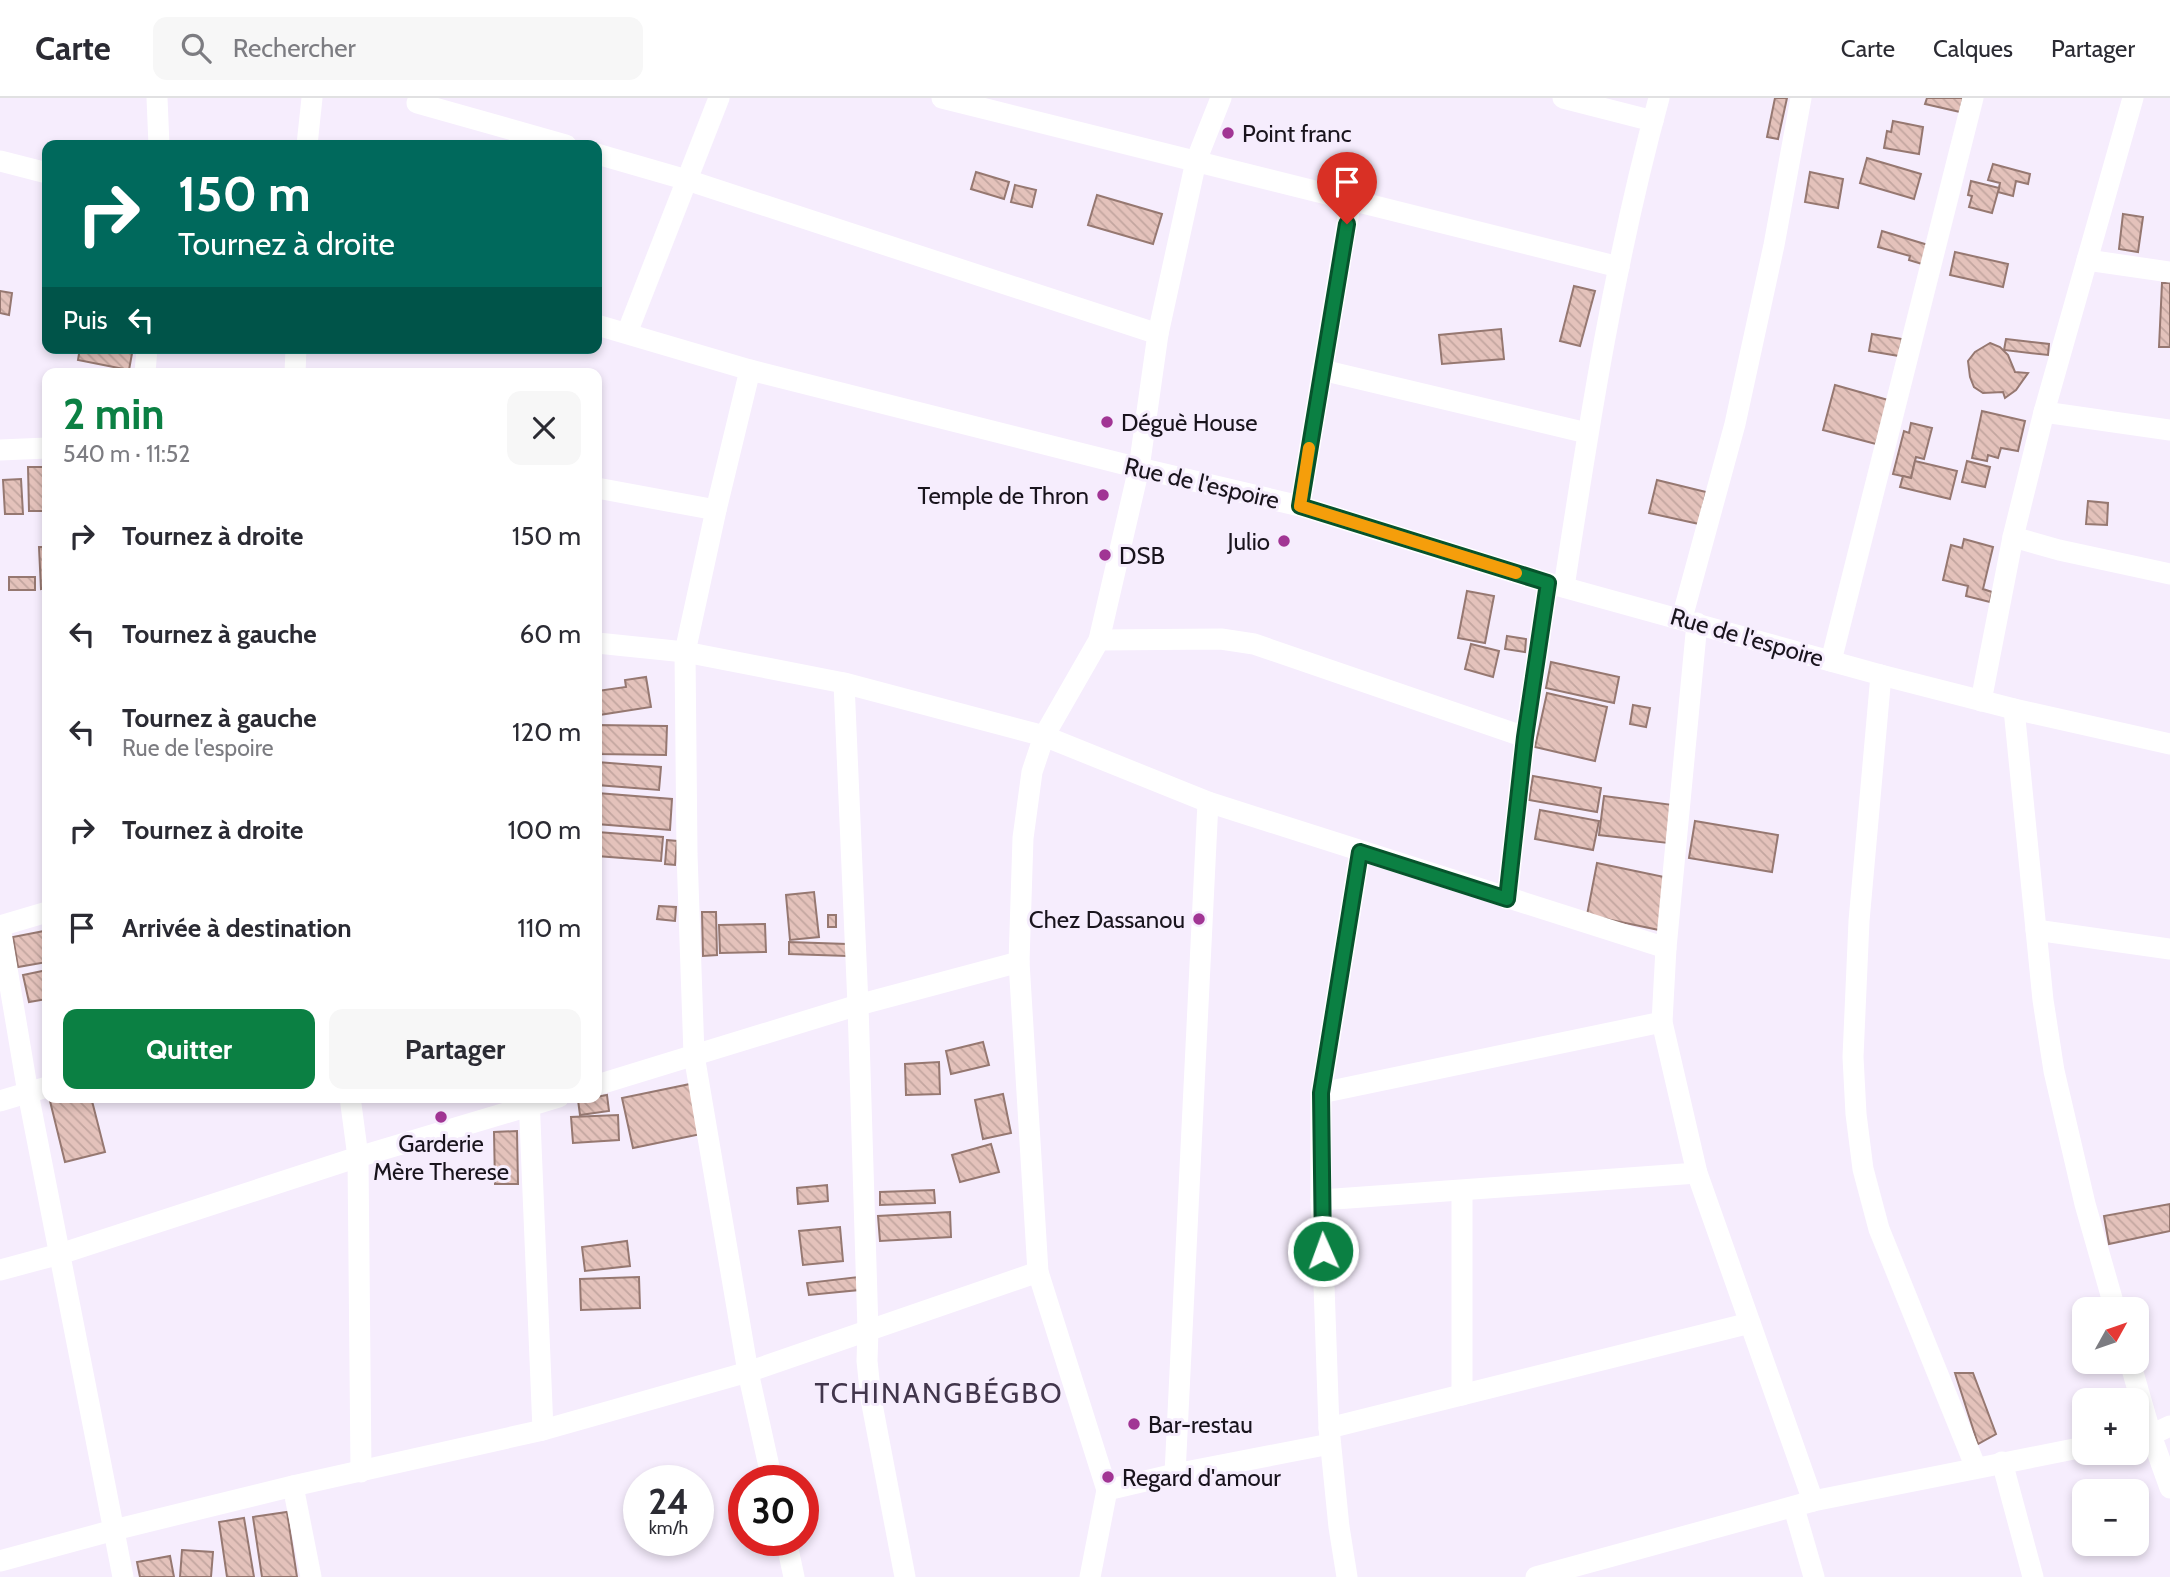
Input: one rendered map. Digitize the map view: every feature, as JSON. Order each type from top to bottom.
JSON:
[{"type":"street","points":[[157,98],[159,140]]},
{"type":"street","points":[[308,140],[312,98]]},
{"type":"street","points":[[627,334],[719,98]]},
{"type":"street","points":[[942,98],[1619,267]]},
{"type":"street","points":[[1090,1577],[1107,1490],[1038,1272],[1019,962],[1023,838],[1032,772],[1044,736],[1099,639],[1139,468],[1157,334],[1196,161],[1221,98]]},
{"type":"street","points":[[1563,98],[1653,121]]},
{"type":"street","points":[[1507,899],[1525,737],[1619,267],[1659,98]]},
{"type":"street","points":[[1801,98],[1774,245],[1690,621],[1662,1022],[1697,1173],[1750,1323],[1804,1505],[1814,1577]]},
{"type":"street","points":[[1831,661],[1973,98]]},
{"type":"street","points":[[1981,701],[2013,537],[2044,412],[2133,98]]},
{"type":"street","points":[[417,103],[471,108],[553,140]]},
{"type":"street","points":[[602,155],[687,180],[1157,334]]},
{"type":"street","points":[[0,160],[42,172]]},
{"type":"street","points":[[1300,506],[1351,199]]},
{"type":"street","points":[[2087,260],[2170,272]]},
{"type":"street","name":"Rue de l'espoire","points":[[602,326],[750,370],[1300,506],[1556,585],[1881,675],[2014,709],[2170,744]]},
{"type":"street","points":[[750,370],[685,652],[687,853],[694,1055],[748,1373],[769,1465]]},
{"type":"street","points":[[1322,370],[1587,433]]},
{"type":"street","points":[[2044,412],[2170,430]]},
{"type":"street","points":[[0,450],[42,448]]},
{"type":"street","points":[[602,489],[716,510]]},
{"type":"street","points":[[2013,537],[2059,550],[2170,574]]},
{"type":"street","points":[[1099,639],[1222,639],[1254,644],[1525,737]]},
{"type":"street","points":[[602,644],[685,652],[844,683],[1044,736],[1208,802],[1666,948]]},
{"type":"street","points":[[1881,675],[1859,921],[1853,1057],[1856,1114],[1863,1169],[1879,1229],[1976,1468]]},
{"type":"street","points":[[844,683],[858,1005],[867,1360],[905,1577]]},
{"type":"street","points":[[2014,709],[2043,1000],[2054,1071],[2085,1204],[2112,1297]]},
{"type":"street","points":[[1175,1475],[1208,802]]},
{"type":"street","points":[[1347,1577],[1329,1436],[1321,1200],[1321,1093],[1360,852]]},
{"type":"street","points":[[42,913],[0,926],[37,1090],[60,1254],[123,1577]]},
{"type":"street","points":[[2036,930],[2170,949]]},
{"type":"street","points":[[602,1084],[858,1005],[1019,962]]},
{"type":"street","points":[[1321,1093],[1662,1022]]},
{"type":"street","points":[[0,1101],[37,1090]]},
{"type":"street","points":[[351,1103],[358,1157],[361,1472]]},
{"type":"street","points":[[0,1270],[60,1254],[527,1103]]},
{"type":"street","points":[[530,1103],[543,1430]]},
{"type":"street","points":[[1321,1200],[1697,1173]]},
{"type":"street","points":[[1462,1191],[1462,1395]]},
{"type":"street","points":[[0,1561],[293,1486],[543,1430],[748,1373],[1038,1272]]},
{"type":"street","points":[[1107,1490],[1329,1436],[1462,1395],[1750,1323]]},
{"type":"street","points":[[2134,1374],[2170,1488]]},
{"type":"street","points":[[1536,1577],[1804,1505],[2072,1449]]},
{"type":"street","points":[[2002,1462],[2033,1577]]},
{"type":"street","points":[[293,1486],[311,1577]]},
{"type":"street","points":[[789,1556],[794,1577]]},
{"type":"building","points":[[1775,98],[1787,98],[1778,139],[1767,137]]},
{"type":"building","points":[[1927,98],[1963,98],[1960,112],[1925,104]]},
{"type":"building","points":[[1893,121],[1923,127],[1919,154],[1884,148],[1887,131],[1891,132]]},
{"type":"building","points":[[1867,158],[1921,174],[1914,199],[1860,183]]},
{"type":"building","points":[[1993,164],[2030,174],[2028,184],[2016,181],[2013,196],[1998,192],[2000,183],[1988,180]]},
{"type":"building","points":[[976,172],[1009,182],[1004,199],[971,189]]},
{"type":"building","points":[[1810,172],[1843,179],[1838,208],[1805,202]]},
{"type":"building","points":[[1971,181],[1999,188],[1992,213],[1969,207],[1972,196],[1968,195]]},
{"type":"building","points":[[1015,185],[1036,190],[1032,207],[1011,202]]},
{"type":"building","points":[[1097,195],[1162,214],[1153,244],[1088,225]]},
{"type":"building","points":[[2123,214],[2143,217],[2138,252],[2119,249]]},
{"type":"building","points":[[1882,231],[1928,245],[1922,264],[1909,260],[1910,256],[1878,247]]},
{"type":"building","points":[[1955,252],[2008,264],[2003,287],[1950,275]]},
{"type":"building","points":[[2162,283],[2170,283],[2170,347],[2159,347]]},
{"type":"building","points":[[1574,286],[1595,291],[1580,346],[1560,341]]},
{"type":"building","points":[[0,291],[12,293],[9,315],[0,313]]},
{"type":"building","points":[[1501,329],[1504,359],[1442,364],[1439,335]]},
{"type":"building","points":[[1872,334],[1902,339],[1899,356],[1869,351]]},
{"type":"building","points":[[2006,339],[2049,344],[2048,355],[2004,350]]},
{"type":"building","points":[[1990,343],[2000,347],[2008,355],[2015,372],[2028,373],[2016,390],[2005,398],[2003,392],[1983,393],[1974,387],[1970,377],[1968,361],[1975,352]]},
{"type":"building","points":[[79,354],[132,354],[129,368],[78,360]]},
{"type":"building","points":[[1835,385],[1888,400],[1876,444],[1823,430]]},
{"type":"building","points":[[1982,411],[2025,421],[2018,451],[2001,448],[1998,458],[1988,455],[1987,461],[1972,458]]},
{"type":"building","points":[[1911,423],[1932,428],[1924,459],[1916,457],[1911,478],[1893,474],[1904,431],[1909,433]]},
{"type":"building","points":[[1915,461],[1957,471],[1950,499],[1900,487],[1903,476],[1911,478]]},
{"type":"building","points":[[1967,461],[1990,467],[1985,487],[1962,482]]},
{"type":"building","points":[[28,467],[42,467],[42,511],[29,511]]},
{"type":"building","points":[[21,479],[23,514],[5,514],[3,480]]},
{"type":"building","points":[[1657,480],[1706,492],[1699,524],[1649,513]]},
{"type":"building","points":[[2088,501],[2108,503],[2107,525],[2086,524]]},
{"type":"building","points":[[1964,539],[1993,547],[1983,589],[1992,592],[1990,602],[1966,596],[1968,586],[1943,580],[1951,545],[1962,548]]},
{"type":"building","points":[[39,547],[42,547],[41,589]]},
{"type":"building","points":[[9,577],[35,577],[35,590],[9,590]]},
{"type":"building","points":[[1467,591],[1494,596],[1485,643],[1458,638]]},
{"type":"building","points":[[1507,636],[1526,639],[1525,652],[1505,649]]},
{"type":"building","points":[[1471,644],[1499,651],[1493,677],[1465,669]]},
{"type":"building","points":[[1551,662],[1619,677],[1614,703],[1546,688]]},
{"type":"building","points":[[646,677],[651,707],[602,715],[602,690],[626,687],[625,680]]},
{"type":"building","points":[[1547,693],[1607,707],[1595,761],[1535,747]]},
{"type":"building","points":[[1633,705],[1650,708],[1646,727],[1630,724]]},
{"type":"building","points":[[602,725],[667,726],[666,755],[602,754]]},
{"type":"building","points":[[602,762],[661,767],[659,790],[602,785]]},
{"type":"building","points":[[1533,776],[1601,788],[1597,812],[1529,800]]},
{"type":"building","points":[[602,793],[672,799],[670,830],[602,824]]},
{"type":"building","points":[[1604,796],[1673,805],[1668,843],[1599,835]]},
{"type":"building","points":[[1540,810],[1599,821],[1593,850],[1535,839]]},
{"type":"building","points":[[1695,821],[1778,835],[1772,872],[1689,858]]},
{"type":"building","points":[[602,832],[663,837],[661,861],[602,856]]},
{"type":"building","points":[[667,840],[677,841],[675,865],[665,864]]},
{"type":"building","points":[[1597,863],[1669,878],[1659,930],[1587,915]]},
{"type":"building","points":[[814,892],[819,937],[790,940],[786,895]]},
{"type":"building","points":[[659,906],[676,907],[675,921],[657,919]]},
{"type":"building","points":[[702,912],[716,912],[717,955],[703,956]]},
{"type":"building","points":[[828,915],[836,915],[836,927],[828,927]]},
{"type":"building","points":[[765,924],[766,952],[720,953],[719,925]]},
{"type":"building","points":[[42,931],[42,963],[18,967],[13,937]]},
{"type":"building","points":[[789,942],[847,944],[847,956],[789,954]]},
{"type":"building","points":[[42,971],[42,1000],[29,1002],[23,975]]},
{"type":"building","points":[[983,1042],[989,1065],[951,1074],[946,1051]]},
{"type":"building","points":[[939,1062],[940,1094],[906,1095],[905,1064]]},
{"type":"building","points":[[690,1084],[701,1134],[633,1148],[622,1098]]},
{"type":"building","points":[[1003,1094],[1011,1133],[983,1139],[975,1100]]},
{"type":"building","points":[[607,1095],[609,1111],[580,1115],[578,1103],[602,1103],[602,1096]]},
{"type":"building","points":[[50,1103],[93,1103],[105,1152],[65,1162]]},
{"type":"building","points":[[618,1115],[619,1140],[573,1143],[571,1117]]},
{"type":"building","points":[[517,1131],[518,1184],[495,1184],[494,1132]]},
{"type":"building","points":[[991,1144],[999,1172],[960,1182],[952,1155]]},
{"type":"building","points":[[827,1185],[828,1201],[798,1204],[797,1188]]},
{"type":"building","points":[[934,1190],[935,1203],[880,1205],[880,1192]]},
{"type":"building","points":[[2170,1204],[2170,1231],[2109,1244],[2104,1216]]},
{"type":"building","points":[[950,1212],[951,1237],[880,1241],[878,1216]]},
{"type":"building","points":[[840,1227],[843,1261],[803,1265],[799,1231]]},
{"type":"building","points":[[627,1241],[630,1266],[585,1271],[582,1247]]},
{"type":"building","points":[[639,1277],[640,1308],[581,1310],[580,1279]]},
{"type":"building","points":[[858,1277],[859,1290],[809,1295],[807,1283]]},
{"type":"building","points":[[1955,1373],[1973,1373],[1996,1434],[1978,1444]]},
{"type":"building","points":[[287,1512],[297,1577],[262,1577],[253,1517]]},
{"type":"building","points":[[244,1518],[254,1577],[227,1577],[219,1522]]},
{"type":"building","points":[[182,1550],[213,1552],[211,1577],[180,1577]]},
{"type":"building","points":[[170,1556],[174,1577],[140,1577],[137,1562]]},
{"type":"slow traffic","points":[[1309,448],[1300,506],[1516,573]]},
{"type":"place","name":"Point franc","points":[[1228,133]]},
{"type":"place","name":"Déguè House","points":[[1107,422]]},
{"type":"place","name":"Temple de Thron","points":[[1103,495]]},
{"type":"place","name":"Julio","points":[[1284,541]]},
{"type":"place","name":"DSB","points":[[1105,555]]},
{"type":"place","name":"Chez Dassanou","points":[[1199,919]]},
{"type":"place","name":"Garderie Mère Therese","points":[[441,1117]]},
{"type":"place","name":"Bar-restau","points":[[1134,1424]]},
{"type":"place","name":"Regard d'amour","points":[[1108,1477]]},
{"type":"district","name":"TCHINANGBÉGBO","points":[[939,1393]]},
{"type":"route","points":[[1323,1251],[1321,1093],[1360,852],[1507,899],[1525,737],[1548,583],[1300,506],[1347,224]]}]
